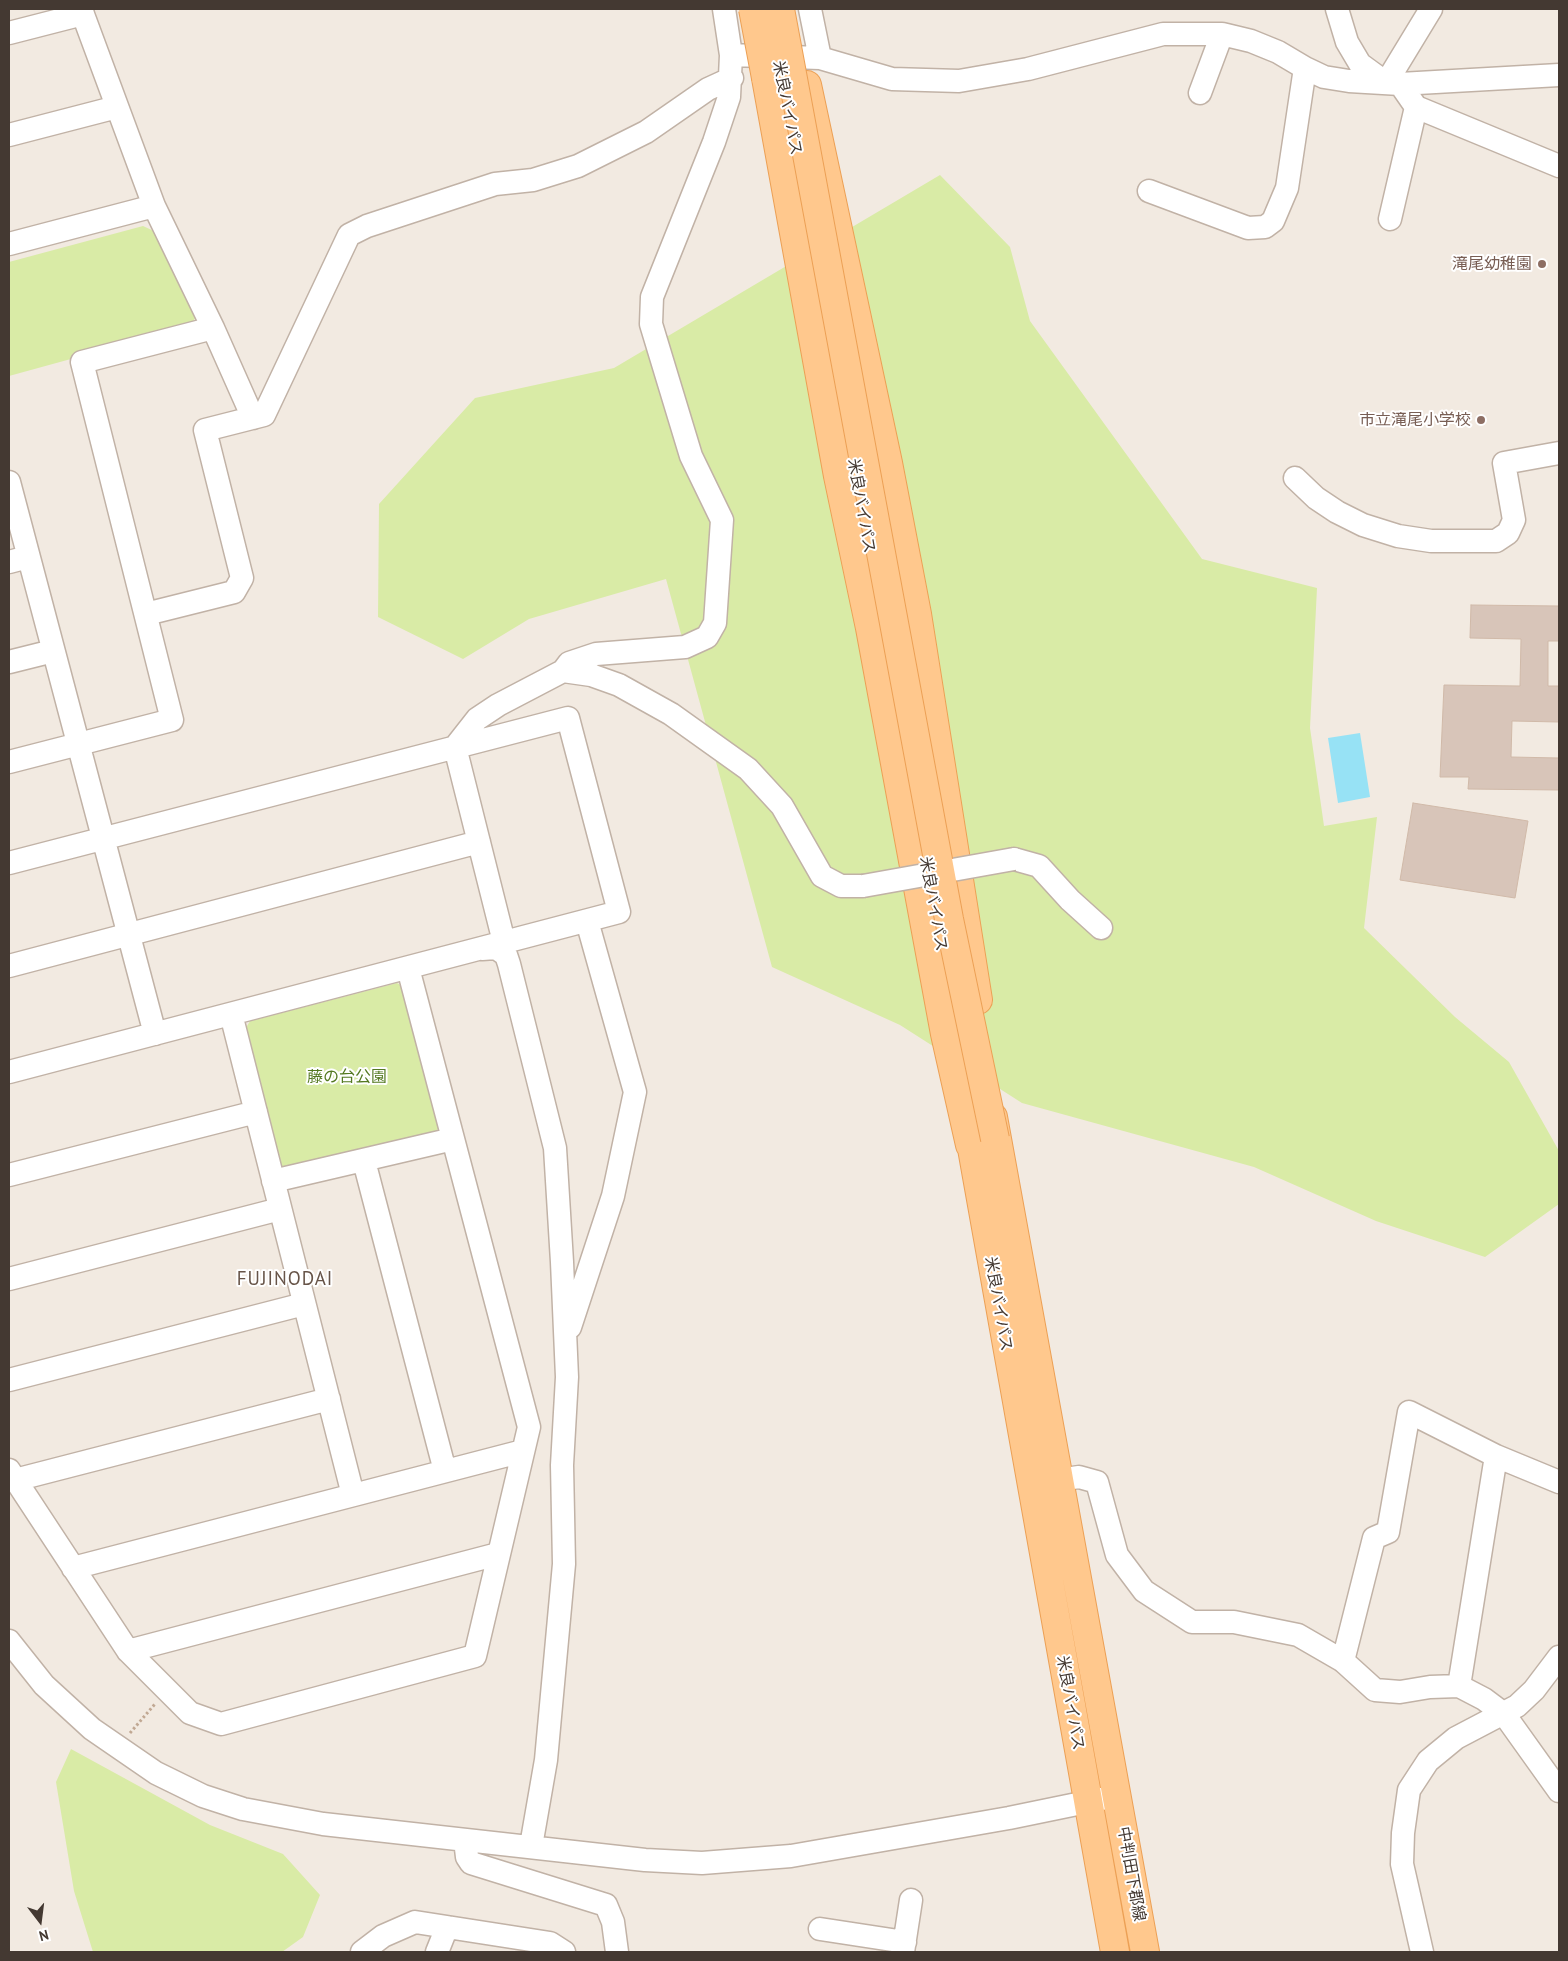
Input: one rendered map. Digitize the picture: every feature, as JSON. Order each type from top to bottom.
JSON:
[{"type":"main road","points":[[753,9],[838,476],[870,628],[944,1034],[983,1142]]},
{"type":"main road","name":"米良バイパス","points":[[769,9],[853,458],[956,1032],[983,1142],[1058,1480],[1116,1796]]},
{"type":"main road","name":"米良バイパス","points":[[780,9],[947,910],[983,1142],[1032,1492],[1088,1802]]},
{"type":"main road","points":[[792,9],[888,463],[916,614],[955,846],[985,1050],[983,1142]]},
{"type":"main road","name":"中判田下郡線","points":[[1116,1796],[1145,1952]]},
{"type":"main road","name":"中判田下郡線","points":[[1088,1802],[1115,1952]]},
{"type":"street","points":[[564,672],[569,663],[596,654],[685,648],[707,637],[715,623],[722,520],[691,456],[651,324],[652,296],[714,142],[729,97],[732,78],[731,55],[724,9]]},
{"type":"street","points":[[810,9],[820,58]]},
{"type":"street","points":[[1337,9],[1347,42],[1360,64],[1393,83],[1416,107],[1559,166]]},
{"type":"street","points":[[1393,83],[1431,9]]},
{"type":"street","points":[[9,33],[82,11],[154,206],[213,328],[253,418]]},
{"type":"street","points":[[731,55],[820,58],[892,79],[959,81],[1028,69],[1163,34],[1222,34],[1251,41],[1278,52],[1324,77],[1349,81],[1393,83],[1559,75]]},
{"type":"street","points":[[1200,93],[1222,34]]},
{"type":"street","points":[[1149,191],[1248,228],[1265,227],[1273,221],[1287,188],[1305,68]]},
{"type":"street","points":[[146,614],[234,592],[242,578],[205,430],[264,415],[350,235],[367,226],[495,184],[533,180],[578,166],[646,132],[708,89],[732,78]]},
{"type":"street","points":[[9,135],[118,107]]},
{"type":"street","points":[[1390,219],[1416,107]]},
{"type":"street","points":[[9,244],[154,206]]},
{"type":"street","points":[[9,762],[172,720],[82,362],[213,328]]},
{"type":"street","points":[[1295,478],[1316,498],[1337,512],[1398,536],[1431,542],[1496,541],[1508,533],[1514,520],[1504,464],[1559,453]]},
{"type":"street","points":[[9,482],[19,559],[53,651],[155,1034]]},
{"type":"street","points":[[9,662],[53,651]]},
{"type":"street","points":[[455,747],[477,719],[498,704],[564,672],[591,675],[619,685],[671,714],[748,769],[782,806],[822,876],[841,886],[863,886],[1014,859],[1039,866],[1070,900],[1101,928]]},
{"type":"street","points":[[9,863],[568,718],[618,912],[9,1072]]},
{"type":"street","points":[[455,747],[504,942]]},
{"type":"street","points":[[9,966],[479,842]]},
{"type":"street","points":[[565,1339],[613,1196],[635,1092],[587,921]]},
{"type":"street","points":[[476,950],[496,948],[508,959],[555,1148],[567,1377],[562,1465],[564,1564],[546,1760],[531,1846]]},
{"type":"street","points":[[329,1399],[12,1475],[128,1651],[190,1713],[221,1724],[476,1656],[498,1554],[529,1427],[408,968]]},
{"type":"street","points":[[231,1014],[353,1495]]},
{"type":"street","points":[[9,1175],[256,1112]]},
{"type":"street","points":[[273,1181],[453,1139]]},
{"type":"street","points":[[364,1161],[446,1471]]},
{"type":"street","points":[[9,1279],[280,1209]]},
{"type":"street","points":[[9,1380],[304,1304]]},
{"type":"street","points":[[1343,1661],[1374,1538],[1388,1532],[1409,1412],[1496,1456],[1559,1482]]},
{"type":"street","points":[[73,1568],[523,1451]]},
{"type":"street","points":[[1459,1686],[1496,1456]]},
{"type":"street","points":[[1032,1492],[1058,1480],[1079,1477],[1097,1482],[1117,1555],[1144,1591],[1192,1622],[1234,1622],[1298,1635],[1343,1661],[1375,1690],[1400,1692],[1430,1687],[1459,1686],[1484,1699],[1504,1714],[1559,1791]]},
{"type":"street","points":[[128,1651],[498,1554]]},
{"type":"street","points":[[9,1641],[44,1684],[92,1730],[156,1773],[204,1796],[251,1811],[323,1824],[645,1860],[729,1862],[791,1856],[1116,1796]]},
{"type":"street","points":[[1422,1952],[1402,1864],[1403,1833],[1409,1790],[1428,1761],[1456,1738],[1517,1706],[1534,1690],[1559,1656]]},
{"type":"street","points":[[465,1840],[467,1857],[471,1863],[606,1905],[613,1922],[617,1952]]},
{"type":"street","points":[[820,1929],[904,1947],[911,1900]]},
{"type":"street","points":[[362,1952],[383,1936],[415,1922],[540,1947],[550,1943],[564,1952]]},
{"type":"street","points":[[437,1952],[447,1927]]},
{"type":"path","points":[[117,1748],[167,1690]]},
{"type":"green space","points":[[940,175],[1010,247],[1030,321],[1202,559],[1317,588],[1310,728],[1324,826],[1377,817],[1364,928],[1455,1017],[1509,1062],[1559,1151],[1559,1204],[1485,1257],[1376,1221],[1254,1167],[1022,1103],[900,1025],[772,967],[666,579],[529,619],[463,659],[378,617],[379,504],[475,398],[614,368]]},
{"type":"green space","points":[[143,226],[156,232],[197,314],[191,326],[9,376],[9,262]]},
{"type":"green space","name":"藤の台公園","points":[[397,983],[406,988],[441,1124],[433,1136],[280,1174],[244,1031],[250,1021]]},
{"type":"green space","points":[[71,1749],[210,1825],[283,1854],[320,1895],[303,1937],[282,1952],[93,1952],[74,1891],[56,1782]]},
{"type":"water","points":[[1360,733],[1370,797],[1338,803],[1328,738]]},
{"type":"building","points":[[1471,605],[1559,606],[1559,641],[1548,641],[1548,686],[1559,686],[1559,722],[1512,721],[1511,757],[1559,758],[1559,790],[1468,789],[1469,777],[1440,777],[1444,685],[1520,686],[1521,639],[1470,638]]},
{"type":"building","points":[[1413,803],[1528,821],[1515,898],[1400,880]]},
{"type":"place","name":"滝尾幼稚園","points":[[1542,264]]},
{"type":"place","name":"市立滝尾小学校","points":[[1481,420]]},
{"type":"district","name":"FUJINODAI","points":[[285,1280]]}]
